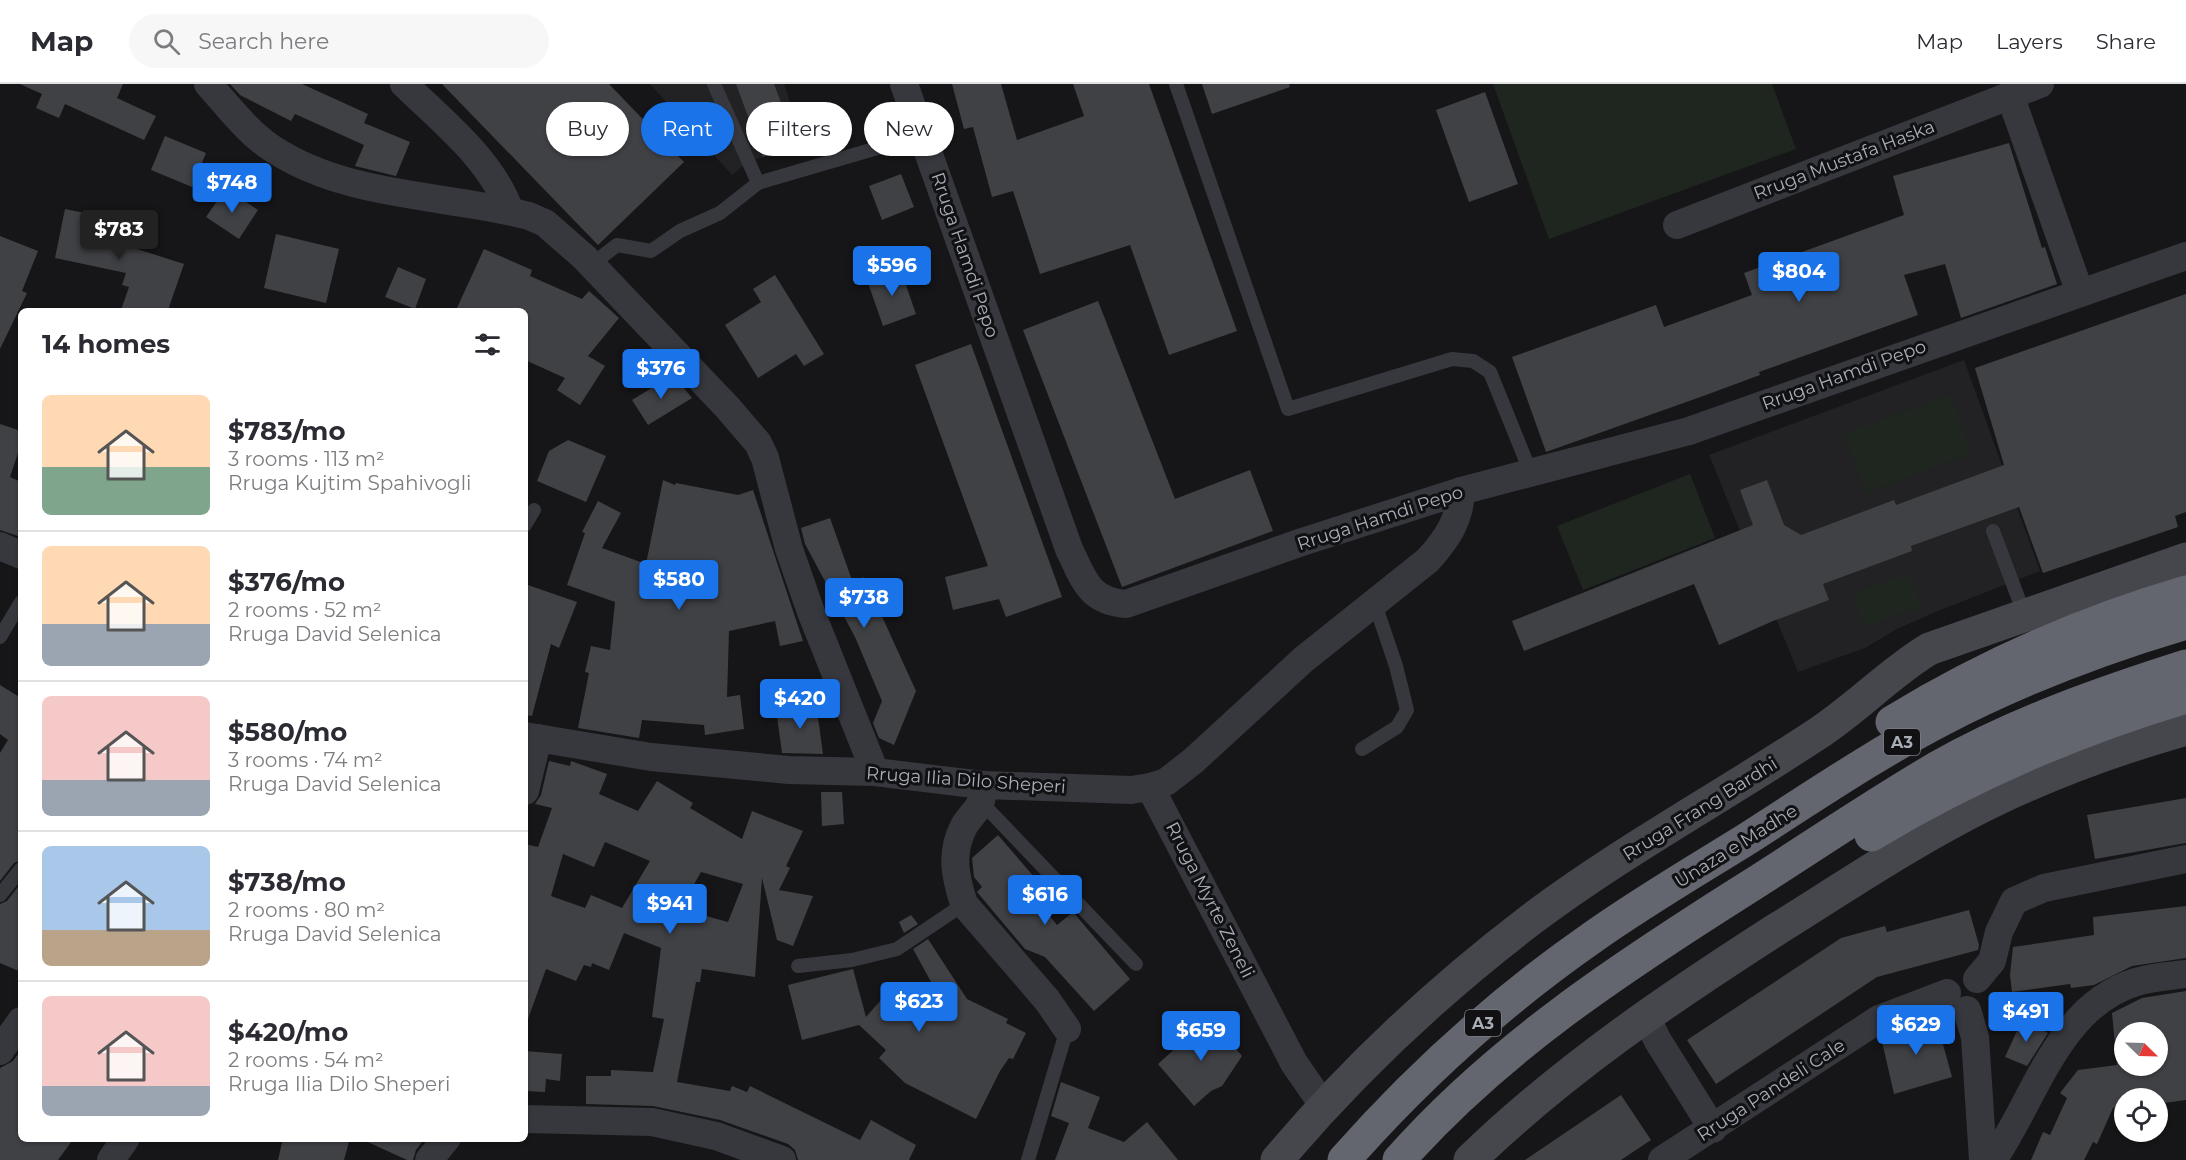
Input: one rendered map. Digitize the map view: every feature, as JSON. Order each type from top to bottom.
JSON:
[{"type":"highway","points":[[1641,906],[1677,859],[1934,698],[2058,637],[2115,614],[2186,592]]},
{"type":"highway","name":"Unaza e Madhe","points":[[1344,1160],[1423,1075],[1512,998],[1592,937],[1878,756],[1939,721],[2032,676],[2095,651],[2186,623]]},
{"type":"highway","name":"A3","points":[[1399,1160],[1467,1093],[1580,997],[1656,945],[1940,766],[2077,702],[2186,666]]},
{"type":"highway","points":[[1656,945],[1703,938],[1770,895],[1923,804],[1977,776],[2096,726],[2186,697]]},
{"type":"main road","name":"Rruga Frang Bardhi","points":[[1276,1160],[1323,1105],[1423,1008],[1548,908],[1817,734],[1898,668],[1929,648],[2186,559]]},
{"type":"main road","points":[[1470,1160],[1541,1095],[1645,1015],[1832,895],[1947,825],[1989,803],[2068,769],[2186,729]]},
{"type":"street","points":[[208,84],[257,136],[289,159],[341,178],[399,194],[510,211],[545,223],[591,265],[727,407],[758,443],[765,458],[789,549],[875,772]]},
{"type":"street","points":[[404,84],[477,157],[502,188],[510,211]]},
{"type":"street","name":"Rruga Hamdi Pepo","points":[[904,84],[910,102]]},
{"type":"street","name":"Rruga Mustafa Haska","points":[[1677,225],[2040,84]]},
{"type":"street","points":[[2010,95],[2080,293]]},
{"type":"street","name":"Rruga Hamdi Pepo","points":[[929,156],[1069,549],[1090,591],[1108,602],[1126,604],[1302,542],[1461,491],[1689,431],[2186,256]]},
{"type":"street","name":"Rruga Ilia Dilo Sheperi","points":[[531,737],[651,757],[789,770],[875,772],[983,794],[1150,788],[1166,782],[1193,761],[1304,659],[1428,560],[1444,543],[1458,515],[1461,491]]},
{"type":"street","points":[[0,546],[18,554]]},
{"type":"street","points":[[528,764],[531,737]]},
{"type":"street","name":"Rruga Myrte Zeneli","points":[[1150,788],[1294,1063],[1323,1105]]},
{"type":"street","points":[[983,794],[954,849],[958,886],[964,904],[1047,1000],[1067,1029]]},
{"type":"street","points":[[1983,1160],[1975,1037],[1957,1001],[1955,977],[1966,975],[1977,979],[1992,961],[1999,933],[2014,901],[2044,888],[2186,859]]},
{"type":"street","points":[[1993,1160],[2068,1032],[2087,1010],[2109,993],[2137,981],[2186,974]]},
{"type":"street","name":"Rruga Pandeli Cale","points":[[1662,1160],[1879,1019],[1957,1001]]},
{"type":"street","points":[[1645,1015],[1658,1041],[1713,1129]]},
{"type":"street","points":[[0,1051],[18,1025]]},
{"type":"street","points":[[528,1119],[651,1122],[716,1136],[782,1160]]},
{"type":"street","points":[[111,1160],[123,1142]]},
{"type":"street","points":[[429,1160],[444,1142]]},
{"type":"lane","points":[[714,84],[758,183]]},
{"type":"lane","points":[[1176,84],[1288,410],[1452,359],[1473,361],[1490,372],[1531,473]]},
{"type":"lane","points":[[591,265],[617,245],[651,251],[681,231],[720,213],[758,183],[864,152]]},
{"type":"lane","points":[[528,520],[534,510]]},
{"type":"lane","points":[[1993,531],[2025,616]]},
{"type":"lane","points":[[1362,749],[1397,727],[1407,710],[1396,666],[1375,604]]},
{"type":"lane","points":[[0,637],[18,607]]},
{"type":"lane","points":[[983,794],[1136,964]]},
{"type":"lane","points":[[0,895],[18,873]]},
{"type":"lane","points":[[798,966],[852,960],[897,949],[964,904]]},
{"type":"lane","points":[[1028,1160],[1067,1029]]},
{"type":"shaded area","points":[[650,84],[784,84],[790,102],[746,102],[746,156],[767,156],[749,161],[732,175],[715,156],[734,156],[734,102],[666,102]]},
{"type":"shaded area","points":[[1493,84],[1772,84],[1796,149],[1549,239]]},
{"type":"shaded area","points":[[1964,360],[2040,571],[1933,613],[1897,629],[1865,648],[1798,672],[1709,455]]},
{"type":"shaded area","points":[[1951,395],[1971,453],[1867,493],[1843,433]]},
{"type":"shaded area","points":[[1690,474],[1715,538],[1583,590],[1557,526]]},
{"type":"shaded area","points":[[1909,573],[1921,606],[1864,627],[1853,593]]},
{"type":"building","points":[[20,84],[123,84],[117,98],[156,116],[144,140],[65,104],[59,118],[36,108],[42,94]]},
{"type":"building","points":[[230,84],[302,84],[368,114],[364,123],[410,142],[396,176],[355,166],[364,145],[295,114],[291,121],[240,95]]},
{"type":"building","points":[[442,84],[609,84],[626,102],[546,102],[546,156],[629,156],[629,105],[641,117],[641,156],[678,156],[684,162],[598,245]]},
{"type":"building","points":[[736,84],[774,84],[781,102],[746,102],[746,111]]},
{"type":"building","points":[[952,84],[1001,84],[1017,140],[1084,116],[1073,84],[1149,84],[1237,331],[1169,355],[1130,245],[1040,274],[1013,191],[992,197],[973,127],[964,129]]},
{"type":"building","points":[[1202,84],[1289,84],[1290,87],[1212,114]]},
{"type":"building","points":[[1485,92],[1518,184],[1469,202],[1436,110]]},
{"type":"building","points":[[165,136],[206,153],[192,187],[151,170]]},
{"type":"building","points":[[2009,143],[2042,248],[2045,247],[2057,284],[1961,318],[1945,264],[1904,275],[1918,315],[1759,372],[1760,375],[1706,395],[1546,452],[1512,357],[1656,305],[1664,327],[1752,295],[1744,273],[1904,215],[1893,176]]},
{"type":"building","points":[[901,174],[914,207],[882,220],[869,186]]},
{"type":"building","points":[[226,188],[258,210],[239,239],[206,217]]},
{"type":"building","points":[[65,209],[114,219],[109,240],[184,264],[169,308],[122,308],[129,287],[122,285],[126,273],[55,258]]},
{"type":"building","points":[[276,234],[339,249],[326,303],[264,288]]},
{"type":"building","points":[[0,236],[38,251],[22,291],[27,293],[0,349]]},
{"type":"building","points":[[484,249],[532,270],[530,276],[582,299],[589,291],[619,318],[588,356],[605,366],[580,405],[557,390],[565,378],[528,361],[528,308],[457,308]]},
{"type":"building","points":[[398,267],[426,279],[415,308],[385,297]]},
{"type":"building","points":[[900,268],[916,314],[883,326],[867,280]]},
{"type":"building","points":[[775,275],[824,354],[804,366],[796,354],[758,378],[725,325],[761,302],[753,289]]},
{"type":"building","points":[[2186,294],[2186,512],[2175,516],[2178,527],[2043,573],[2019,507],[1911,546],[1912,551],[1823,584],[1829,600],[1719,645],[1694,584],[1524,651],[1512,621],[1753,525],[1740,490],[1767,480],[1784,525],[1801,535],[1894,500],[1896,505],[2004,465],[1975,368]]},
{"type":"building","points":[[1098,301],[1175,499],[1250,470],[1273,531],[1122,587],[1023,330]]},
{"type":"building","points":[[971,344],[1062,597],[1006,617],[999,599],[953,610],[945,577],[988,566],[915,365]]},
{"type":"building","points":[[673,375],[692,398],[648,425],[632,400]]},
{"type":"building","points":[[0,424],[18,430],[18,453],[10,477],[18,481],[18,536],[0,530]]},
{"type":"building","points":[[568,440],[606,456],[586,502],[537,481],[549,451]]},
{"type":"building","points":[[663,480],[675,485],[676,483],[738,495],[753,490],[803,641],[780,646],[775,621],[729,631],[727,697],[740,695],[744,729],[705,735],[704,725],[642,720],[639,738],[578,728],[589,673],[585,672],[591,646],[610,650],[615,602],[567,585],[585,533],[582,532],[598,501],[621,513],[602,548],[646,564]]},
{"type":"building","points":[[830,518],[853,583],[864,577],[916,691],[894,745],[879,738],[873,723],[882,701],[855,637],[805,544],[801,528]]},
{"type":"building","points":[[528,585],[577,602],[559,648],[551,644],[532,716],[528,715]]},
{"type":"building","points":[[0,685],[18,696],[18,861],[0,881],[0,753],[8,740],[0,734]]},
{"type":"building","points":[[816,703],[823,754],[782,753],[776,709]]},
{"type":"building","points":[[549,761],[570,766],[571,761],[607,774],[599,794],[638,811],[657,781],[693,803],[690,808],[742,839],[752,811],[803,831],[786,866],[790,868],[779,890],[813,896],[793,946],[777,940],[762,878],[755,977],[702,969],[700,982],[696,982],[677,1082],[730,1091],[732,1086],[747,1092],[750,1086],[860,1140],[871,1120],[916,1145],[909,1160],[798,1160],[795,1150],[788,1144],[720,1120],[653,1106],[586,1104],[586,1076],[611,1076],[611,1070],[653,1072],[664,1019],[652,1017],[661,948],[624,933],[609,970],[592,963],[591,967],[584,965],[576,981],[546,969],[528,1019],[528,845],[538,847],[552,808],[535,804],[541,795]],"holes":[[[605,842],[650,861],[622,908],[591,895],[585,908],[551,896],[563,854],[594,867]],[[701,872],[743,884],[728,922],[680,909]]]},
{"type":"building","points":[[821,792],[842,792],[844,824],[822,826]]},
{"type":"building","points":[[2186,798],[2186,843],[2095,859],[2087,815]]},
{"type":"building","points":[[998,835],[1035,878],[1025,886],[1057,925],[1073,912],[1130,979],[1094,1011],[1045,957],[1025,949],[977,892],[982,887],[974,877],[972,858]]},
{"type":"building","points":[[18,887],[18,971],[0,963],[0,904],[7,901]]},
{"type":"building","points":[[2186,906],[2186,958],[2132,966],[2094,985],[2071,988],[2070,984],[2012,992],[2010,975],[2013,947],[2094,935],[2093,917]]},
{"type":"building","points":[[1969,910],[1979,945],[1978,950],[1877,977],[1716,1084],[1687,1040],[1841,938],[1885,926],[1887,932]]},
{"type":"building","points":[[911,915],[918,924],[904,933],[899,922]]},
{"type":"building","points":[[928,939],[967,999],[1008,1019],[1006,1023],[1026,1033],[1013,1059],[1009,1058],[1000,1071],[976,1119],[905,1083],[879,1058],[886,1050],[859,1025],[802,1040],[788,985],[853,969],[866,1017],[881,1000],[894,1014],[900,1007],[914,1020],[935,989],[913,949]]},
{"type":"building","points":[[2186,991],[2186,1100],[2168,1102],[2168,1088],[2114,1088],[2114,1108],[2097,1144],[2093,1142],[2084,1160],[2031,1160],[2043,1132],[2050,1135],[2067,1098],[2060,1093],[2078,1070],[2114,1065],[2114,1076],[2168,1076],[2168,1022],[2114,1022],[2114,1034],[2112,1013],[2142,998]]},
{"type":"building","points":[[1935,1015],[1952,1077],[1894,1094],[1881,1037]]},
{"type":"building","points":[[1209,1018],[1242,1056],[1222,1086],[1211,1091],[1194,1106],[1158,1064]]},
{"type":"building","points":[[2022,1020],[2048,1033],[2027,1066],[2005,1057]]},
{"type":"building","points":[[528,1051],[562,1054],[560,1081],[546,1079],[545,1092],[528,1091]]},
{"type":"building","points":[[18,1054],[18,1142],[71,1142],[58,1160],[0,1160],[0,1068],[13,1061]]},
{"type":"building","points":[[1061,1082],[1100,1097],[1088,1128],[1124,1142],[1147,1122],[1178,1160],[1055,1160],[1069,1123],[1051,1116]]},
{"type":"building","points":[[1621,1095],[1651,1140],[1621,1160],[1525,1160]]},
{"type":"building","points":[[282,1142],[349,1142],[344,1160],[278,1160]]},
{"type":"building","points":[[368,1142],[422,1142],[413,1160],[407,1160]]}]
